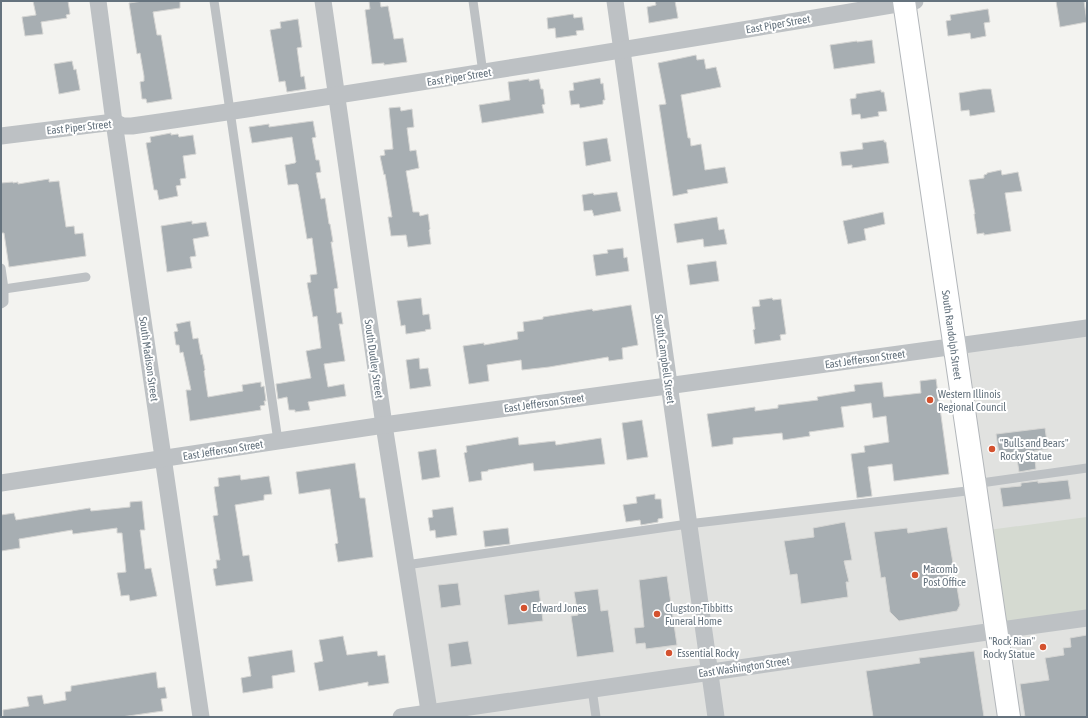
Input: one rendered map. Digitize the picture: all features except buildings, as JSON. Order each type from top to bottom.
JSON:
[{"type":"street","name":"South Madison Street","points":[[98,1],[114,122],[201,717]]},
{"type":"street","name":"South Dudley Street","points":[[323,1],[384,425],[430,715]]},
{"type":"street","name":"South Campbell Street","points":[[614,1],[716,717]]},
{"type":"street","name":"East Piper Street","points":[[1,136],[114,122],[123,126],[132,126],[230,112],[483,73],[908,2]]},
{"type":"street","name":"South Randolph Street","points":[[908,2],[954,347],[1009,717]]},
{"type":"street","name":"East Jefferson Street","points":[[1,483],[384,425],[1087,328]]},
{"type":"street","name":"East Washington Street","points":[[401,717],[475,712],[592,690],[996,630],[1087,618]]},
{"type":"lane","points":[[214,1],[278,441]]},
{"type":"lane","points":[[473,1],[483,73]]},
{"type":"lane","points":[[1,268],[4,288],[4,302],[1,304]]},
{"type":"lane","points":[[4,288],[86,276]]},
{"type":"lane","points":[[406,565],[688,524],[974,487],[1087,468]]},
{"type":"lane","points":[[592,690],[596,717]]},
{"type":"shaded area","points":[[1087,328],[1087,717],[401,717],[429,713],[406,565],[974,490],[953,347]]},
{"type":"shaded area","points":[[1087,517],[1087,618],[995,630],[981,531]]},
{"type":"place","name":"Western Illinois Regional Council","points":[[930,400]]},
{"type":"place","name":"\"Bulls and Bears\" Rocky Statue","points":[[992,449]]},
{"type":"place","name":"Macomb Post Office","points":[[915,575]]},
{"type":"place","name":"Edward Jones","points":[[524,608]]},
{"type":"place","name":"Clugston-Tibbitts Funeral Home","points":[[657,614]]},
{"type":"place","name":"\"Rock Rian\" Rocky Statue","points":[[1043,647]]},
{"type":"place","name":"Essential Rocky","points":[[669,653]]}]
